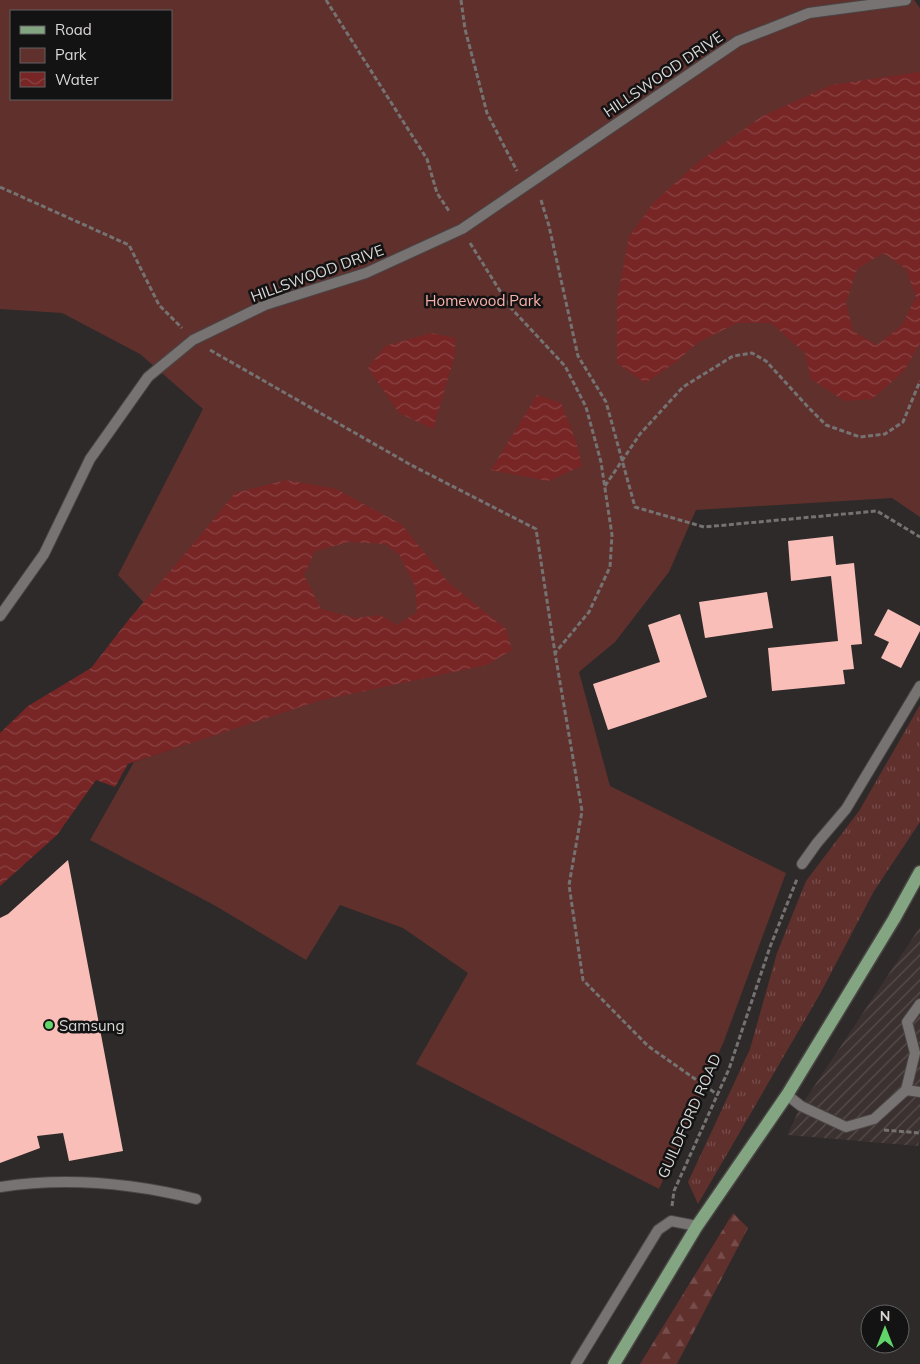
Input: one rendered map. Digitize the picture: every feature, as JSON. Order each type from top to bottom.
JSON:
[{"type":"main road","points":[[614,1364],[697,1226],[787,1094],[894,919],[920,872]]},
{"type":"main road","points":[[894,919],[920,892]]},
{"type":"street","name":"HILLSWOOD DRIVE","points":[[0,616],[44,554],[95,451],[148,377],[193,340],[265,305],[366,274],[462,229],[738,41],[809,13],[906,0]]},
{"type":"street","points":[[802,864],[846,809],[920,686]]},
{"type":"street","points":[[787,1094],[801,1106],[846,1127],[874,1119],[906,1090],[915,1053],[907,1022],[920,1004]]},
{"type":"street","points":[[906,1090],[920,1092]]},
{"type":"street","points":[[0,1187],[33,1182],[98,1183],[164,1191],[196,1199]]},
{"type":"street","points":[[576,1364],[658,1230],[671,1221],[697,1226]]},
{"type":"path","points":[[326,0],[427,159],[438,193],[449,211]]},
{"type":"path","points":[[461,0],[465,29],[487,113],[519,175]]},
{"type":"path","points":[[0,186],[129,245],[159,305],[193,340],[411,465],[536,529],[582,811],[569,885],[583,980],[648,1046],[718,1095]]},
{"type":"path","points":[[541,200],[550,226],[578,356],[606,402],[635,507],[704,528],[877,511],[920,537]]},
{"type":"path","points":[[469,242],[510,307],[565,366],[586,407],[601,462],[612,535],[610,567],[589,612],[555,653]]},
{"type":"path","points":[[605,486],[640,434],[683,387],[734,356],[752,353],[766,361],[826,425],[860,437],[885,434],[903,422],[920,381]]},
{"type":"path","name":"GUILDFORD ROAD","points":[[671,1221],[674,1190],[729,1069],[770,947],[802,864]]},
{"type":"shaded area","points":[[920,927],[920,1140],[918,1146],[787,1135],[801,1106]]},
{"type":"green space","name":"Homewood Park","points":[[0,0],[914,0],[920,8],[920,517],[892,498],[696,510],[669,572],[615,642],[579,672],[610,786],[786,873],[724,1041],[659,1189],[416,1064],[468,973],[403,928],[340,905],[306,960],[214,905],[90,840],[134,762],[255,721],[118,575],[203,409],[140,354],[62,313],[0,309]]},
{"type":"green space","points":[[920,705],[920,822],[874,891],[820,994],[698,1204],[688,1182],[750,1049],[777,953],[806,881],[859,811]]},
{"type":"green space","points":[[733,1213],[748,1228],[677,1364],[640,1364]]},
{"type":"water","points":[[920,72],[920,343],[904,371],[872,399],[845,401],[811,379],[805,353],[771,323],[737,323],[697,343],[675,363],[645,383],[617,363],[617,301],[629,237],[653,203],[697,163],[761,117],[831,85]],"holes":[[[883,253],[906,269],[916,297],[902,325],[877,345],[853,331],[846,303],[857,269]]]},
{"type":"water","points":[[431,333],[455,338],[455,355],[433,429],[399,413],[368,368],[385,346]]},
{"type":"water","points":[[537,395],[561,403],[576,441],[582,466],[548,481],[491,470]]},
{"type":"water","points":[[286,480],[336,489],[401,524],[449,583],[506,629],[512,650],[486,665],[318,701],[128,764],[115,787],[96,780],[57,835],[0,886],[0,733],[28,706],[91,668],[130,618],[235,493]],"holes":[[[349,542],[385,544],[399,554],[415,586],[417,612],[397,625],[380,615],[356,618],[321,609],[304,575],[315,551]]]},
{"type":"building","points":[[833,536],[836,565],[854,563],[862,644],[851,645],[854,669],[843,670],[845,684],[772,691],[768,648],[838,641],[831,576],[791,581],[788,541]]},
{"type":"building","points":[[767,592],[773,628],[705,638],[699,602]]},
{"type":"building","points":[[888,609],[920,626],[920,631],[901,668],[881,658],[889,642],[874,635]]},
{"type":"building","points":[[680,614],[707,697],[608,730],[593,684],[660,662],[648,625]]},
{"type":"building","name":"Samsung","points":[[68,860],[123,1151],[69,1161],[63,1133],[37,1136],[40,1148],[0,1163],[0,918],[8,914]]},
{"type":"place","name":"Samsung","points":[[49,1025]]}]
